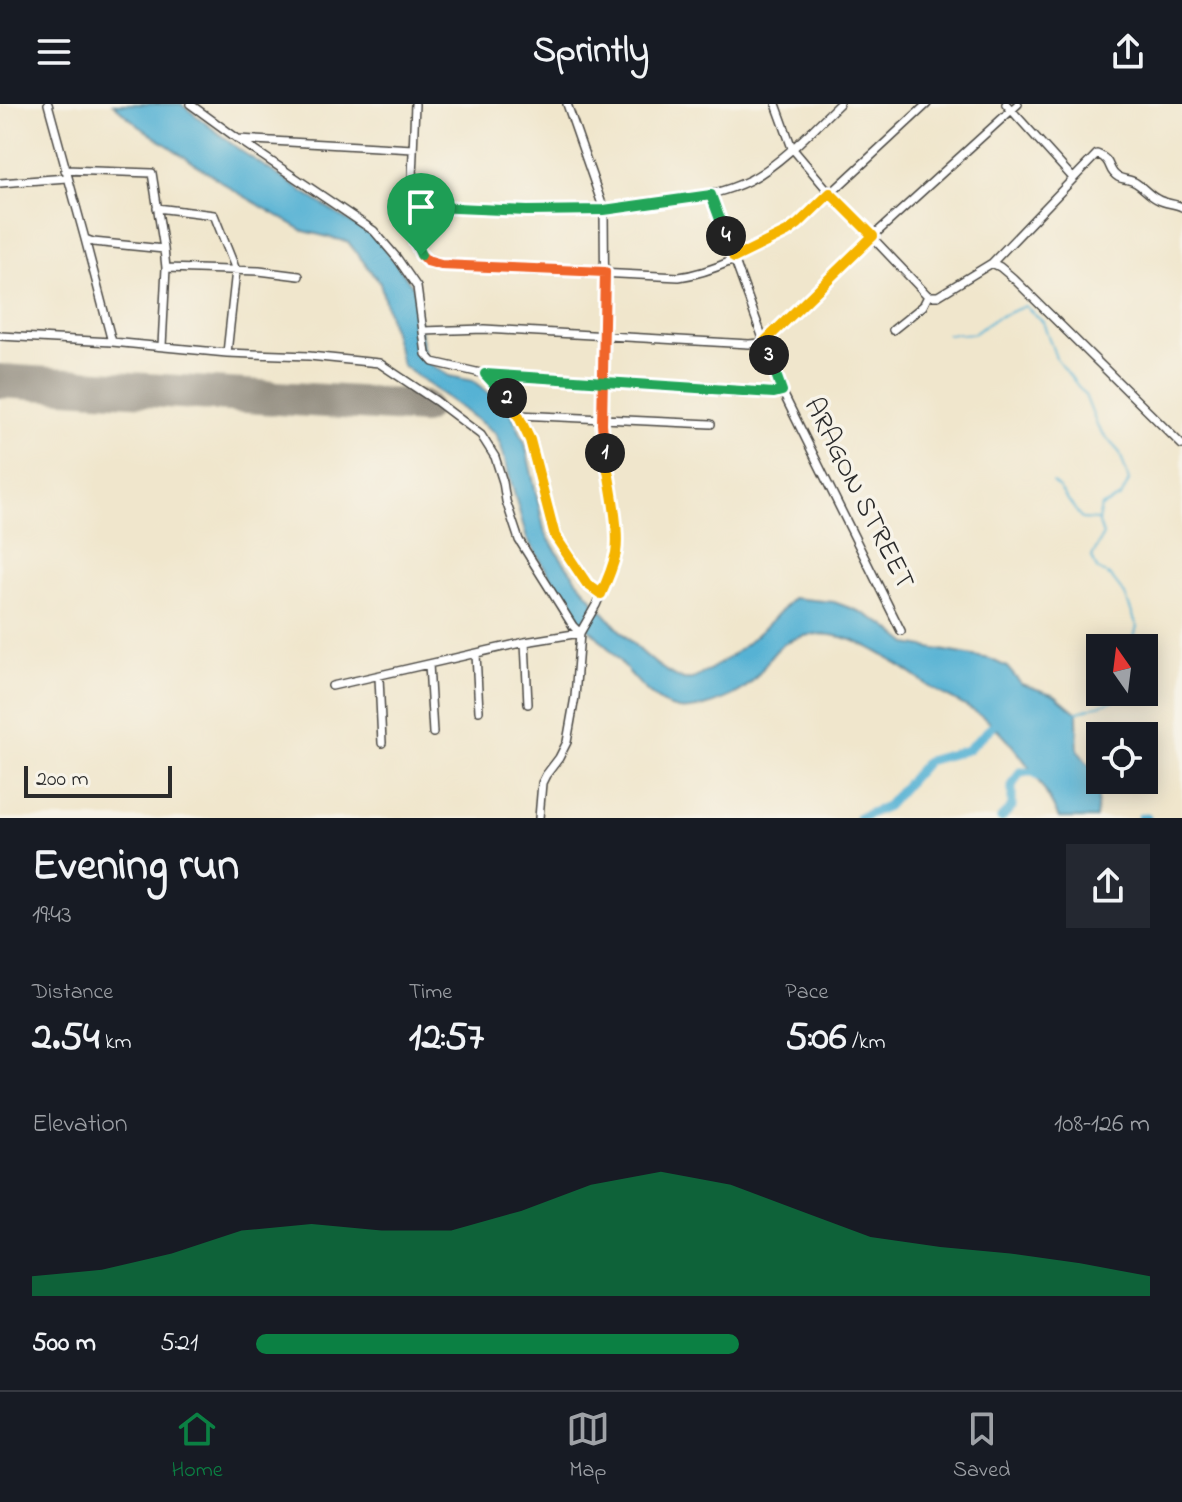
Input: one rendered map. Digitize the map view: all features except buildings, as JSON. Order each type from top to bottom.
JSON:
[{"type":"street","points":[[48,104],[112,342]]},
{"type":"street","points":[[190,104],[374,231],[417,287],[426,354],[433,362],[485,374],[768,394],[782,391]]},
{"type":"street","points":[[415,104],[411,233],[427,261],[441,265],[679,277],[701,273],[787,232],[927,104]]},
{"type":"street","points":[[539,818],[542,783],[567,742],[575,697],[580,633],[601,594],[616,551],[616,530],[603,439],[604,210],[567,104]]},
{"type":"street","points":[[776,104],[792,148],[830,193],[928,296],[938,296],[992,263],[1096,154],[1108,160],[1117,177],[1134,181],[1156,199],[1182,207]]},
{"type":"street","points":[[410,206],[527,211],[604,210],[711,195],[756,177],[839,104]]},
{"type":"street","points":[[423,331],[484,329],[749,344],[764,342],[1011,106],[1072,177]]},
{"type":"street","points":[[238,139],[413,149]]},
{"type":"street","points":[[0,183],[66,174],[152,173],[166,268],[162,346]]},
{"type":"street","name":"ARAGON STREET","points":[[711,195],[782,391],[901,631]]},
{"type":"street","points":[[157,208],[214,215],[236,270],[227,353]]},
{"type":"street","points":[[85,239],[164,249]]},
{"type":"street","points":[[992,263],[1013,278],[1182,445]]},
{"type":"street","points":[[166,268],[299,276]]},
{"type":"street","points":[[893,330],[923,306],[928,296]]},
{"type":"street","points":[[0,336],[379,363],[481,435],[495,457],[519,540],[580,633]]},
{"type":"street","points":[[485,374],[501,389],[518,415],[536,457],[555,536],[587,584],[601,594]]},
{"type":"street","points":[[518,415],[711,424]]},
{"type":"street","points":[[332,686],[525,642],[580,633]]},
{"type":"street","points":[[525,642],[528,704]]},
{"type":"street","points":[[476,654],[479,711]]},
{"type":"street","points":[[429,664],[433,733]]},
{"type":"street","points":[[379,677],[382,743]]},
{"type":"water","points":[[113,104],[181,104],[241,151],[354,225],[374,234],[414,288],[427,362],[449,376],[473,381],[510,410],[525,443],[544,529],[553,545],[609,619],[656,663],[676,676],[692,679],[743,646],[793,598],[834,602],[886,626],[908,644],[990,659],[1007,667],[1021,684],[1055,695],[1077,713],[1078,751],[1086,761],[1086,794],[1098,794],[1096,818],[1059,818],[1028,766],[988,721],[871,648],[838,636],[821,634],[792,640],[776,651],[746,687],[713,703],[678,709],[652,695],[603,642],[579,622],[527,539],[495,433],[402,365],[380,283],[348,242],[304,231],[235,191],[139,126]]},
{"type":"waterway","points":[[947,334],[973,334],[996,318],[1025,306],[1043,322],[1056,358],[1085,395],[1098,428],[1120,453],[1129,481],[1121,497],[1101,507],[1098,520],[1103,535],[1092,557],[1097,569],[1111,577],[1125,595],[1137,626],[1135,634]]},
{"type":"waterway","points":[[1052,482],[1082,519],[1098,520]]},
{"type":"waterway","points":[[1075,713],[1097,706]]},
{"type":"waterway","points":[[859,818],[887,806],[927,761],[967,750],[999,718]]},
{"type":"waterway","points":[[1001,818],[1012,807],[1012,786],[1020,772],[1034,772],[1039,776]]},
{"type":"waterway","points":[[1141,818],[1147,818]]},
{"type":"runway","points":[[0,381],[423,407]]},
{"type":"route","points":[[421,255],[411,233],[410,206],[527,211],[604,210],[711,195],[734,258],[787,232],[830,193],[873,236],[764,342],[782,391],[768,394],[686,387],[603,381],[550,377],[485,374],[501,389],[530,440],[555,536],[587,584],[601,594],[616,551],[603,431],[603,381],[605,336],[605,272],[441,265],[427,261],[421,255]]}]
